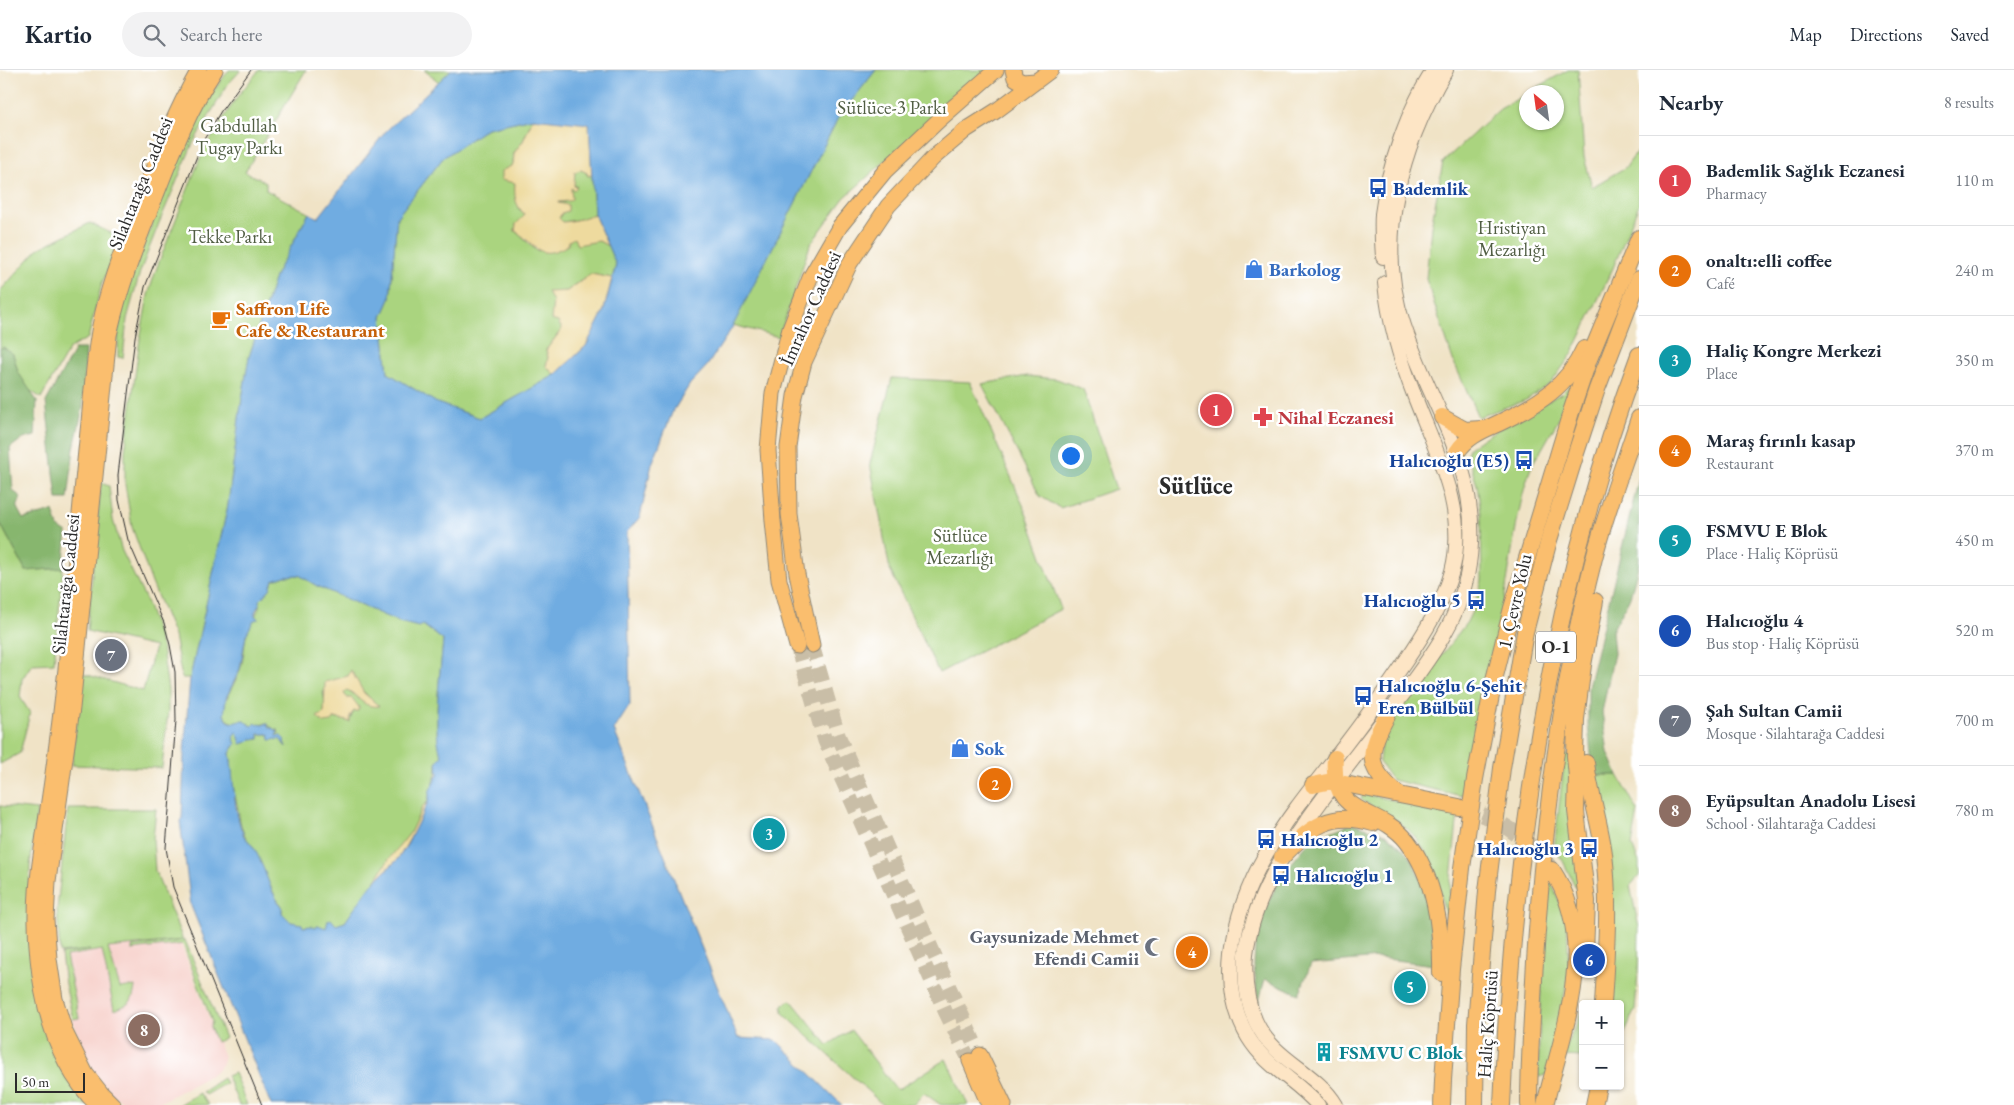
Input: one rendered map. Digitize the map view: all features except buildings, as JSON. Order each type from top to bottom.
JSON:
[{"type":"highway","points":[[1442,1105],[1447,938],[1475,779],[1502,648],[1569,419],[1589,359],[1639,238]]},
{"type":"highway","name":"1. Çevre Yolu","points":[[1484,944],[1487,891],[1502,768],[1531,606],[1549,540],[1597,389],[1639,279]]},
{"type":"highway","points":[[1457,452],[1468,438],[1544,399],[1564,382],[1576,366],[1600,317],[1617,288]]},
{"type":"highway","name":"Haliç Köprüsü","points":[[1502,1105],[1505,1023],[1535,755],[1554,654],[1594,488],[1639,356]]},
{"type":"highway","points":[[1442,417],[1465,430],[1489,428]]},
{"type":"highway","points":[[1529,1105],[1538,907],[1550,786],[1568,671],[1603,526],[1614,498],[1639,418]]},
{"type":"highway","points":[[1576,971],[1585,953],[1587,901],[1576,811],[1576,718],[1600,573],[1609,540],[1614,498]]},
{"type":"highway","points":[[1579,704],[1587,774],[1604,851],[1608,914],[1603,1000]]},
{"type":"highway","points":[[1387,716],[1373,743],[1373,759],[1381,778],[1398,794]]},
{"type":"highway","points":[[1335,758],[1335,782],[1340,794],[1350,803],[1396,830],[1413,850],[1425,874],[1447,938]]},
{"type":"highway","points":[[1313,785],[1335,782],[1459,807]]},
{"type":"highway","points":[[1282,857],[1310,830],[1321,823],[1333,820],[1361,819],[1396,830]]},
{"type":"highway","points":[[1545,1105],[1568,1017],[1576,971],[1576,946],[1571,912],[1564,892],[1552,870]]},
{"type":"highway","name":"Haliç Köprüsü","points":[[1475,1105],[1476,1024],[1484,944]]},
{"type":"main road","name":"Silahtarağa Caddesi","points":[[97,1105],[69,1068],[56,1040],[46,1010],[37,950],[35,906],[37,882],[65,678],[100,326],[109,287],[162,144],[174,116],[199,70]]},
{"type":"main road","name":"Silahtarağa Caddesi","points":[[113,1105],[86,1074],[72,1048],[60,1016],[49,959],[46,920],[48,881],[72,708],[109,335],[120,288],[178,141],[191,110],[215,70]]},
{"type":"main road","name":"İmrahor Caddesi","points":[[996,70],[940,119],[885,172],[840,226],[810,278],[790,329],[773,393],[768,450],[772,521],[779,580],[804,646],[789,514],[788,447],[795,396],[804,362],[850,263],[888,206],[933,158],[966,130],[996,111],[1051,70]]},
{"type":"main road","points":[[1013,70],[1016,78],[1022,82],[1036,81]]},
{"type":"main road","points":[[1318,1105],[1301,1088],[1274,1069],[1254,1047],[1243,1028],[1234,1003],[1230,966],[1240,910],[1261,860],[1288,818],[1384,692],[1426,631],[1444,594],[1452,570],[1456,545],[1453,502],[1393,332],[1384,274],[1382,215],[1393,166],[1404,129],[1423,96],[1434,70]]},
{"type":"main road","points":[[1336,1105],[1322,1089],[1280,1055],[1255,1022],[1247,995],[1245,960],[1251,928],[1272,874],[1335,782],[1387,716],[1443,637],[1460,601],[1466,577],[1470,553],[1471,512],[1467,483],[1457,452],[1416,356],[1398,308],[1391,254],[1394,214],[1403,168],[1422,114],[1423,96],[1446,70]]},
{"type":"main road","points":[[1447,482],[1457,452]]},
{"type":"main road","points":[[989,1105],[975,1058],[1004,1105]]},
{"type":"shaded area","points":[[179,940],[224,1057],[221,1066],[216,1072],[155,1105],[129,1105],[112,1095],[92,1070],[73,1021],[64,984],[60,953]]},
{"type":"green space","points":[[229,70],[241,70],[228,84],[193,143],[140,272],[127,319],[123,358],[118,357],[118,331],[125,295],[184,139],[211,94]]},
{"type":"green space","name":"Tekke Parkı","points":[[259,70],[306,70],[245,172],[266,182],[266,190],[309,213],[276,274],[249,357],[228,505],[190,678],[182,678],[174,636],[132,527],[125,484],[125,451],[139,345],[148,295],[157,267],[203,151],[237,97]]},
{"type":"green space","points":[[424,70],[451,70],[439,82]]},
{"type":"green space","name":"Sütlüce-3 Parkı","points":[[876,70],[986,70],[844,198],[810,245],[779,337],[733,325],[838,118]]},
{"type":"green space","name":"Hristiyan Mezarlığı","points":[[1568,70],[1578,70],[1584,157],[1592,187],[1626,167],[1639,149],[1639,204],[1613,268],[1572,354],[1551,383],[1526,400],[1478,417],[1453,360],[1426,279],[1431,227],[1443,162],[1500,109],[1519,98],[1519,130],[1564,130],[1564,85],[1541,85]]},
{"type":"green space","points":[[533,118],[523,141],[514,153],[513,165],[519,209],[525,215],[516,224],[515,231],[537,251],[574,237],[577,244],[599,241],[608,246],[616,265],[612,278],[590,274],[567,291],[556,293],[555,311],[562,329],[546,350],[548,357],[546,366],[555,375],[480,418],[437,403],[388,373],[382,317],[390,299],[397,217],[443,158],[487,128]]},
{"type":"green space","points":[[578,170],[584,170],[588,176],[592,175],[594,214],[582,219],[563,222],[559,218],[562,213],[558,202],[565,202],[572,188],[577,186],[574,186],[574,174]]},
{"type":"green space","points":[[90,223],[119,237],[111,263],[102,283],[88,338],[70,348],[41,398],[28,389],[18,372],[13,354],[3,347],[0,349],[0,291],[38,249]]},
{"type":"green space","points":[[3,347],[13,354],[18,372],[37,401],[35,436],[22,439],[10,448],[13,491],[21,497],[17,508],[23,519],[53,511],[58,527],[67,533],[63,568],[26,571],[0,523],[0,349]]},
{"type":"green space","points":[[75,349],[86,349],[83,407],[74,448],[68,499],[57,499],[46,402]]},
{"type":"green space","points":[[1027,376],[1057,379],[1083,389],[1116,489],[1060,508],[1040,496],[982,384]]},
{"type":"green space","name":"Sütlüce Mezarlığı","points":[[892,378],[970,382],[1023,505],[1061,609],[939,673],[890,570],[870,463]]},
{"type":"green space","points":[[1574,381],[1564,410],[1532,466],[1525,485],[1495,649],[1462,796],[1392,780],[1379,762],[1382,733],[1467,622],[1482,581],[1481,513],[1477,485],[1467,454],[1469,448],[1488,435],[1562,393]]},
{"type":"green space","points":[[1639,478],[1639,563],[1630,597],[1612,631],[1614,653],[1602,712],[1608,752],[1618,775],[1593,775],[1588,724],[1588,687]]},
{"type":"green space","points":[[101,483],[109,486],[113,520],[122,551],[146,600],[162,648],[168,690],[168,711],[162,768],[72,765],[81,673],[143,691],[155,647],[87,631]]},
{"type":"green space","points":[[0,523],[26,571],[63,568],[54,663],[32,664],[22,679],[20,697],[30,713],[20,753],[0,764]]},
{"type":"green space","points":[[299,575],[317,586],[399,622],[419,627],[423,625],[443,640],[437,717],[437,732],[442,756],[437,761],[428,802],[423,806],[410,833],[345,922],[336,925],[328,923],[326,928],[303,927],[302,924],[291,922],[282,913],[282,906],[276,898],[243,830],[231,776],[230,753],[235,746],[233,736],[237,731],[244,742],[251,739],[259,739],[259,734],[269,734],[271,740],[280,739],[285,746],[284,741],[276,736],[279,733],[278,730],[275,730],[266,723],[252,726],[245,723],[234,723],[224,715],[228,695],[241,667],[247,632],[260,605],[260,600],[270,589],[273,580],[285,576]],"holes":[[[348,676],[378,706],[365,703],[347,690],[344,693],[354,711],[350,720],[318,717],[324,713],[323,692]]]},
{"type":"green space","points":[[1565,755],[1571,755],[1581,889],[1577,890],[1563,861],[1554,849]]},
{"type":"green space","points":[[1593,775],[1618,775],[1638,811],[1632,846],[1639,862],[1639,876],[1630,886],[1639,928],[1638,972],[1635,1009],[1624,1035],[1624,1000],[1613,1000]]},
{"type":"green space","points":[[1363,794],[1458,813],[1447,915],[1445,914],[1436,877],[1419,842],[1401,824],[1361,800]]},
{"type":"green space","points":[[0,806],[37,810],[30,866],[29,914],[34,968],[88,1105],[0,1105]]},
{"type":"green space","points":[[68,809],[156,809],[153,839],[155,871],[183,940],[108,948],[120,988],[135,986],[130,1002],[114,1010],[102,950],[66,956],[79,1018],[73,1019],[65,984],[61,954],[90,950],[60,953],[57,909]]},
{"type":"green space","points":[[1352,823],[1386,834],[1409,854],[1423,884],[1431,914],[1434,965],[1379,958],[1311,964],[1299,994],[1265,979],[1258,1004],[1254,966],[1256,931],[1280,877],[1311,840]]},
{"type":"green space","points":[[1550,880],[1567,919],[1569,973],[1547,1075],[1538,1077],[1541,983]]},
{"type":"green space","points":[[185,940],[225,1038],[216,1042],[210,1027],[212,1022],[183,944],[132,950],[132,947]]},
{"type":"green space","points":[[791,1000],[828,1045],[851,1030],[897,1090],[946,1059],[968,1105],[941,1105],[924,1093],[913,1105],[883,1105],[783,1013],[782,1006]]},
{"type":"green space","points":[[1579,1018],[1579,1057],[1562,1056]]},
{"type":"green space","points":[[234,1073],[247,1105],[239,1105],[227,1076]]},
{"type":"green space","points":[[223,1078],[226,1083],[205,1095],[202,1092]]},
{"type":"green space","points":[[199,1093],[209,1105],[179,1105]]},
{"type":"sand","points":[[533,118],[589,123],[592,175],[588,176],[587,173],[581,170],[575,172],[574,186],[577,187],[574,190],[571,188],[572,199],[558,202],[568,205],[568,211],[562,213],[559,218],[563,222],[567,222],[594,214],[608,246],[599,241],[577,245],[574,238],[569,241],[568,245],[558,250],[543,252],[515,231],[516,224],[525,215],[519,208],[516,200],[515,183],[501,180],[501,171],[513,165],[514,153],[523,141]]},
{"type":"sand","points":[[591,274],[612,278],[603,313],[586,346],[555,375],[546,366],[548,357],[546,350],[562,329],[558,322],[551,320],[553,301],[547,292],[567,291]]},
{"type":"sand","points":[[351,670],[364,693],[379,706],[364,703],[347,690],[344,693],[347,698],[352,698],[359,707],[358,711],[354,711],[350,716],[350,722],[335,718],[332,722],[324,723],[317,717],[324,713],[325,682],[348,676]]},
{"type":"sand","points":[[428,802],[398,859],[375,881],[389,859],[410,833],[423,806]]},
{"type":"water","points":[[451,70],[876,70],[838,118],[732,328],[707,366],[690,384],[672,413],[652,464],[640,517],[627,532],[630,705],[614,730],[738,1038],[776,1040],[842,1105],[271,1105],[191,906],[180,821],[182,819],[184,753],[190,678],[228,505],[249,357],[276,274],[309,213],[318,218],[386,131]],"holes":[[[533,118],[589,124],[594,214],[616,265],[603,313],[586,346],[555,375],[480,418],[437,403],[388,373],[382,317],[390,299],[397,217],[443,158],[487,128]],[[299,575],[317,586],[399,622],[419,627],[423,625],[443,640],[437,717],[437,733],[442,756],[437,761],[438,774],[430,790],[428,802],[398,859],[371,885],[345,922],[336,925],[331,919],[328,920],[326,928],[318,925],[316,927],[303,927],[302,924],[291,922],[282,913],[282,906],[273,892],[256,851],[244,836],[240,826],[234,794],[230,753],[236,744],[233,736],[237,732],[241,744],[251,739],[259,739],[259,734],[269,734],[270,740],[280,739],[286,747],[285,740],[280,735],[276,736],[278,731],[267,723],[263,725],[256,723],[252,726],[243,720],[233,723],[228,721],[224,715],[226,698],[240,669],[246,635],[254,620],[259,619],[255,614],[260,600],[270,589],[273,580],[285,576]]]},
{"type":"tunnel","points":[[812,645],[838,735],[980,1055]]},
{"type":"tunnel","points":[[797,646],[825,741],[946,1013],[970,1061]]},
{"type":"tunnel","points":[[1459,807],[1486,816],[1509,829],[1529,845],[1549,866]]},
{"type":"tram line","points":[[251,70],[221,111],[203,141],[145,287],[135,337],[118,475],[119,500],[128,540],[164,623],[175,672],[176,720],[166,848],[173,887],[262,1105]]},
{"type":"place","name":"Bademlik","points":[[1378,188]]},
{"type":"place","name":"Barkolog","points":[[1254,269]]},
{"type":"place","name":"Saffron Life Cafe & Restaurant","points":[[221,319]]},
{"type":"place","name":"Bademlik Sağlık Eczanesi","points":[[1216,410]]},
{"type":"place","name":"Nihal Eczanesi","points":[[1263,417]]},
{"type":"place","name":"Halıcıoğlu (E5)","points":[[1524,460]]},
{"type":"place","name":"Halıcıoğlu 5","points":[[1476,600]]},
{"type":"place","name":"Şah Sultan Camii","points":[[111,655]]},
{"type":"place","name":"Halıcıoğlu 6-Şehit Eren Bülbül","points":[[1363,696]]},
{"type":"place","name":"Sok","points":[[960,748]]},
{"type":"place","name":"onaltı:elli coffee","points":[[995,784]]},
{"type":"place","name":"Haliç Kongre Merkezi","points":[[769,834]]},
{"type":"place","name":"Halıcıoğlu 2","points":[[1266,839]]},
{"type":"place","name":"Halıcıoğlu 3","points":[[1589,848]]},
{"type":"place","name":"Halıcıoğlu 1","points":[[1281,875]]},
{"type":"place","name":"Gaysunizade Mehmet Efendi Camii","points":[[1154,947]]},
{"type":"place","name":"Maraş fırınlı kasap","points":[[1192,952]]},
{"type":"place","name":"Halıcıoğlu 4","points":[[1589,960]]},
{"type":"place","name":"FSMVU E Blok","points":[[1410,987]]},
{"type":"place","name":"Eyüpsultan Anadolu Lisesi","points":[[144,1030]]},
{"type":"place","name":"FSMVU C Blok","points":[[1324,1052]]},
{"type":"district","name":"Sütlüce","points":[[1196,486]]},
{"type":"park label","name":"Gabdullah Tugay Parkı","points":[[239,136]]}]
